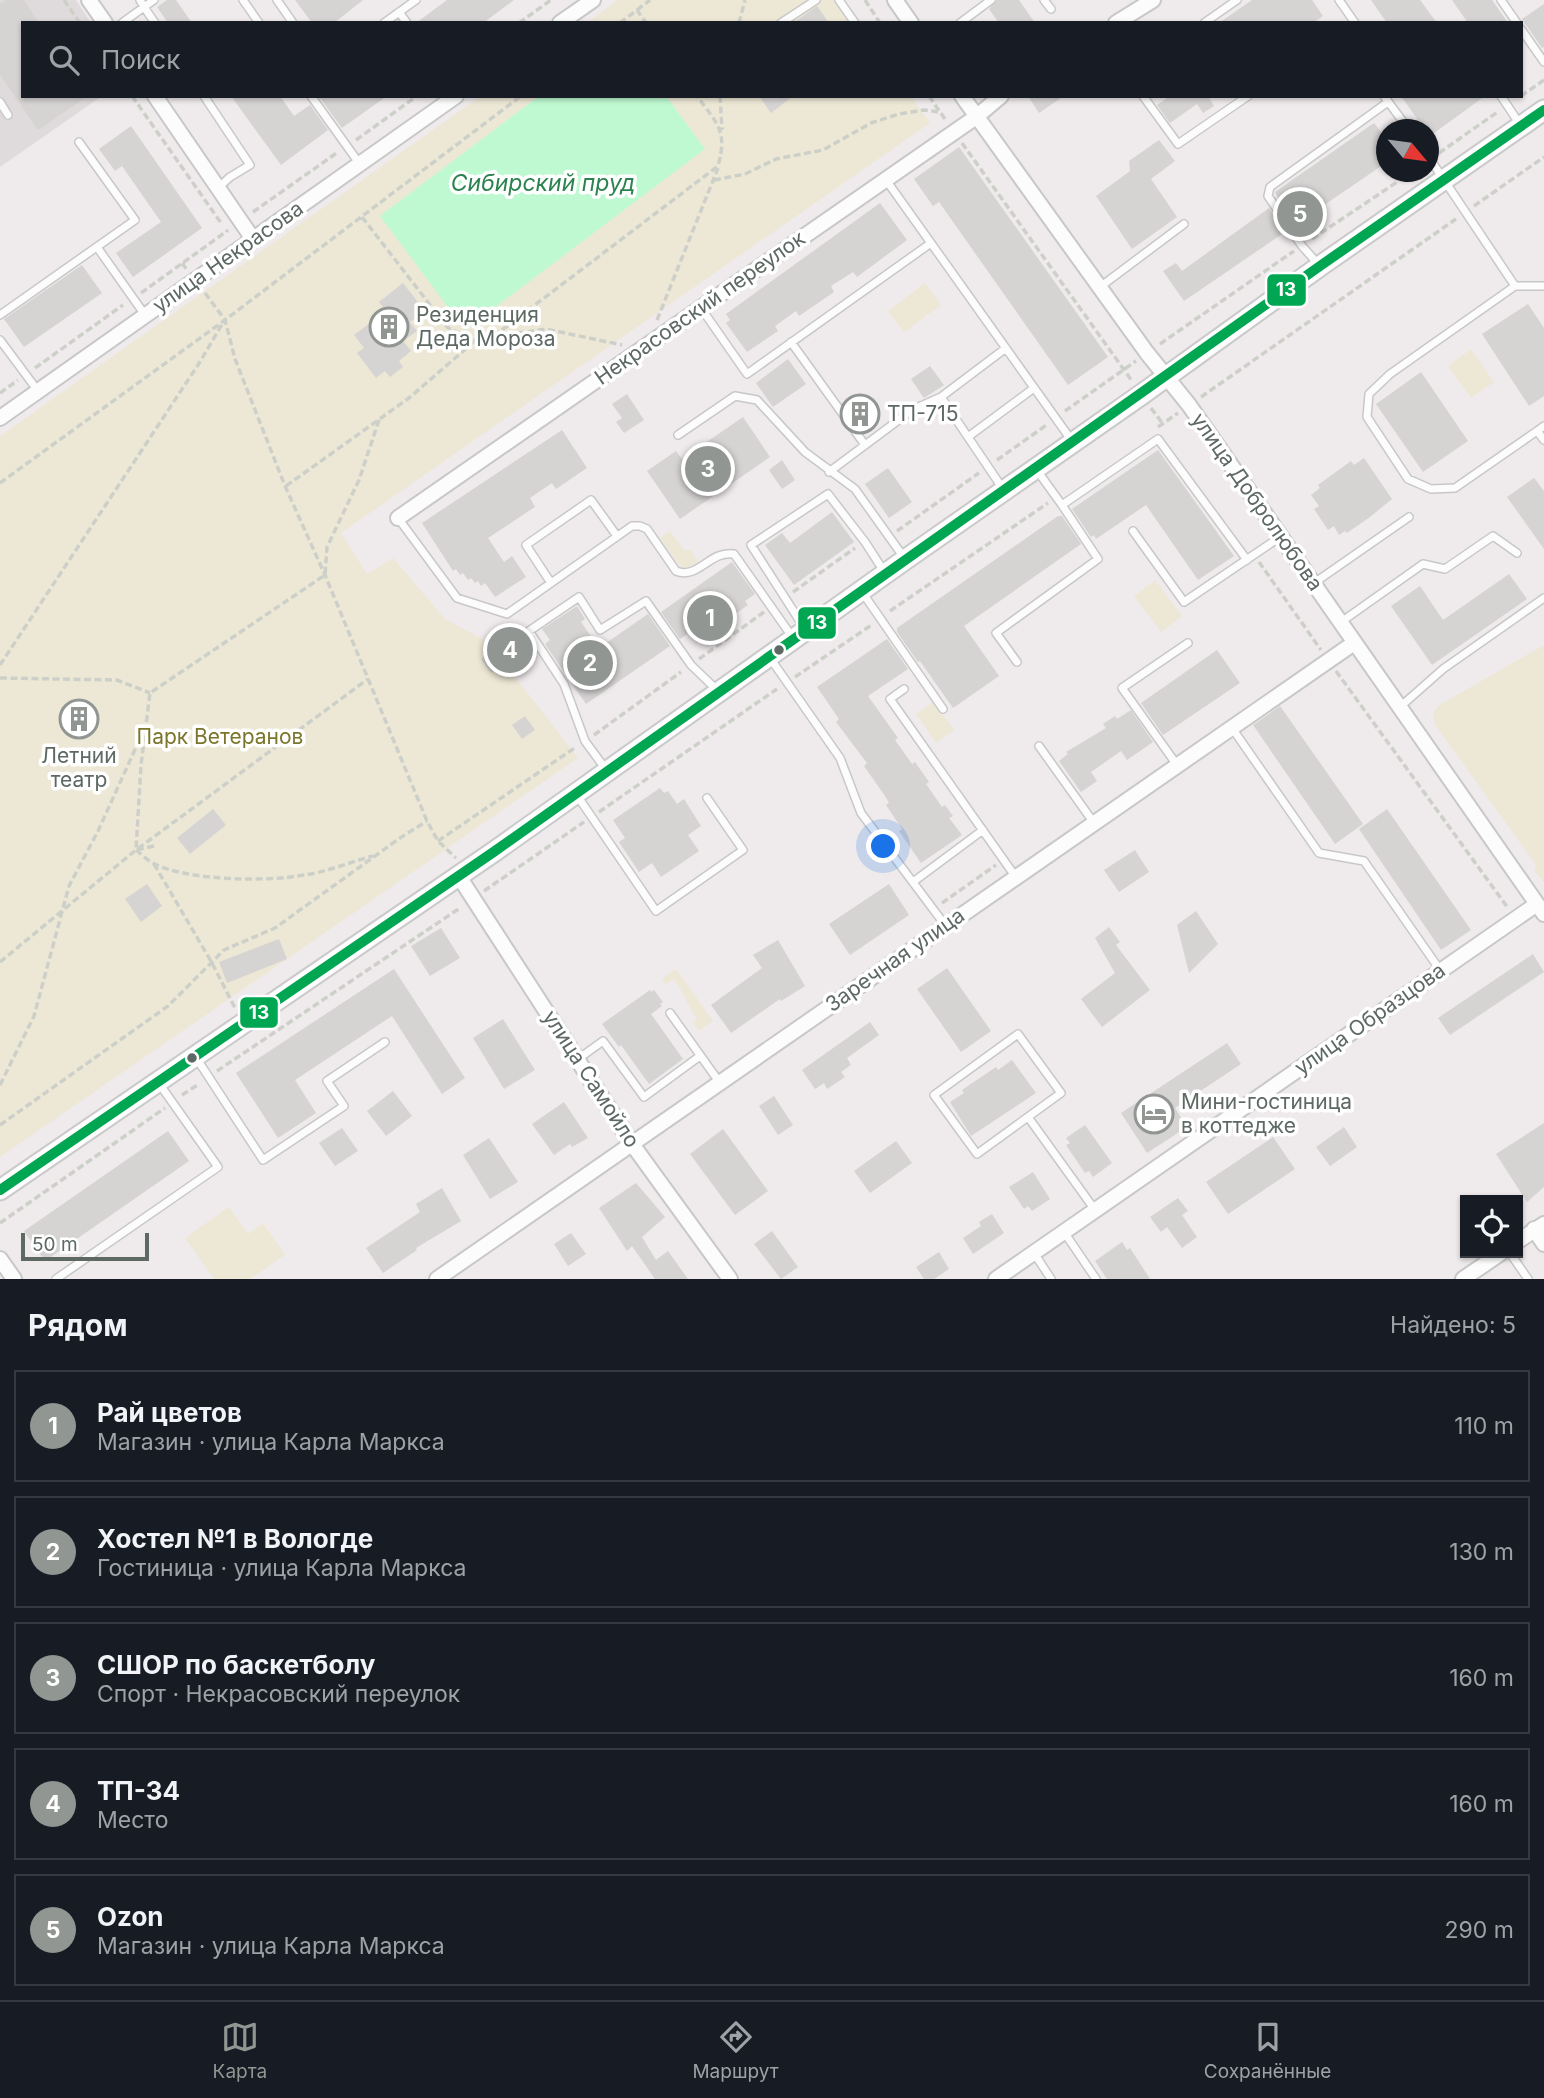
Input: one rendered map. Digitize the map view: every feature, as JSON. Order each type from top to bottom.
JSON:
[{"type":"street","points":[[89,0],[103,21]]},
{"type":"street","points":[[564,21],[593,0]]},
{"type":"street","points":[[895,0],[910,21]]},
{"type":"street","points":[[1119,21],[1153,0]]},
{"type":"street","points":[[156,98],[253,239]]},
{"type":"street","name":"улица Некрасова","points":[[0,418],[453,98]]},
{"type":"street","name":"улица Добролюбова","points":[[963,98],[1147,353],[1189,405],[1540,909]]},
{"type":"street","name":"Некрасовский переулок","points":[[398,518],[976,117],[999,98]]},
{"type":"street","points":[[0,1190],[576,793],[1544,110]]},
{"type":"street","name":"Заречная улица","points":[[437,1279],[1354,643]]},
{"type":"street","name":"улица Самойло","points":[[463,872],[474,898],[632,1144],[730,1279]]},
{"type":"street","name":"улица Образцова","points":[[996,1279],[1440,970],[1540,909]]},
{"type":"street","points":[[1523,1237],[1539,1226],[1544,1244]]},
{"type":"street","points":[[1463,1279],[1494,1258]]},
{"type":"street","points":[[0,1259],[14,1279]]},
{"type":"lane","points":[[124,21],[142,4],[154,0]]},
{"type":"lane","points":[[243,0],[258,21]]},
{"type":"lane","points":[[277,0],[292,21]]},
{"type":"lane","points":[[387,21],[416,0]]},
{"type":"lane","points":[[784,21],[816,0]]},
{"type":"lane","points":[[839,0],[854,21]]},
{"type":"lane","points":[[963,21],[991,0]]},
{"type":"lane","points":[[1044,0],[1051,9]]},
{"type":"lane","points":[[1207,21],[1237,0]]},
{"type":"lane","points":[[1339,0],[1354,21]]},
{"type":"lane","points":[[1501,0],[1516,21]]},
{"type":"lane","points":[[142,4],[154,21]]},
{"type":"lane","points":[[399,12],[406,21]]},
{"type":"lane","points":[[1523,32],[1544,62]]},
{"type":"lane","points":[[205,98],[250,165],[218,188]]},
{"type":"lane","points":[[312,98],[360,164]]},
{"type":"lane","points":[[1144,98],[1178,144],[1245,98]]},
{"type":"lane","points":[[1502,98],[1521,126]]},
{"type":"lane","points":[[1320,266],[1302,246],[1268,196],[1269,187],[1386,99],[1401,119]]},
{"type":"lane","points":[[0,103],[8,115]]},
{"type":"lane","points":[[0,316],[135,220],[79,142]]},
{"type":"lane","points":[[1439,171],[1515,286]]},
{"type":"lane","points":[[886,179],[1073,443]]},
{"type":"lane","points":[[1100,288],[1184,224]]},
{"type":"lane","points":[[701,308],[747,374],[931,243]]},
{"type":"lane","points":[[97,247],[145,315]]},
{"type":"lane","points":[[1544,286],[1515,286],[1390,374],[1369,394],[1367,417],[1408,479],[1432,488],[1455,488],[1541,429],[1544,440]]},
{"type":"lane","points":[[0,340],[38,391]]},
{"type":"lane","points":[[791,342],[865,445]]},
{"type":"lane","points":[[829,472],[912,410],[941,397],[1006,348]]},
{"type":"lane","points":[[968,437],[1034,388]]},
{"type":"lane","points":[[678,435],[735,396],[757,400],[805,452],[855,489],[906,559]]},
{"type":"lane","points":[[941,397],[1005,491]]},
{"type":"lane","points":[[1062,505],[1158,439],[1247,560]]},
{"type":"lane","points":[[1017,662],[996,633],[1098,559],[1036,469]]},
{"type":"lane","points":[[800,635],[786,597],[751,545],[828,495],[886,574]]},
{"type":"lane","points":[[551,583],[526,545],[591,500],[617,536]]},
{"type":"lane","points":[[1313,584],[1409,517]]},
{"type":"lane","points":[[398,518],[457,598],[507,614],[632,526],[644,527],[676,571],[691,573],[720,554],[734,554],[771,607],[800,635]]},
{"type":"lane","points":[[1133,531],[1184,602],[1280,537]]},
{"type":"lane","points":[[1340,623],[1423,564],[1445,569],[1493,536],[1517,553]]},
{"type":"lane","points":[[861,592],[943,709]]},
{"type":"lane","points":[[607,771],[585,741],[564,684],[529,631],[579,597],[600,631],[646,601],[691,665],[719,691]]},
{"type":"lane","points":[[1399,707],[1443,669],[1544,598]]},
{"type":"lane","points":[[1177,765],[1122,688],[1188,643]]},
{"type":"lane","points":[[768,656],[840,758],[861,813],[945,925]]},
{"type":"lane","points":[[904,689],[890,699],[1015,876]]},
{"type":"lane","points":[[1231,727],[1319,853],[1364,861],[1440,970]]},
{"type":"lane","points":[[1039,746],[1094,823]]},
{"type":"lane","points":[[576,793],[656,911],[743,849],[707,798]]},
{"type":"lane","points":[[913,882],[983,830]]},
{"type":"lane","points":[[670,1013],[720,1083]]},
{"type":"lane","points":[[1018,1034],[1061,1093],[1028,1117],[977,1154],[934,1095],[1018,1034]]},
{"type":"lane","points":[[578,1059],[603,1041],[644,1097],[700,1056]]},
{"type":"lane","points":[[195,1056],[263,1160],[344,1106],[327,1081],[384,1042]]},
{"type":"lane","points":[[56,1279],[218,1167],[158,1081]]},
{"type":"lane","points":[[1028,1117],[1095,1210]]},
{"type":"lane","points":[[1064,1232],[1096,1279]]},
{"type":"lane","points":[[1034,1253],[1051,1279]]},
{"type":"lane","points":[[1513,1258],[1528,1279]]},
{"type":"path","points":[[64,0],[79,21]]},
{"type":"path","points":[[522,21],[551,0]]},
{"type":"path","points":[[623,21],[650,0]]},
{"type":"path","points":[[739,21],[745,0]]},
{"type":"path","points":[[865,0],[879,21]]},
{"type":"path","points":[[637,10],[645,21]]},
{"type":"path","points":[[1523,95],[1544,80]]},
{"type":"path","points":[[133,98],[227,231]]},
{"type":"path","points":[[0,393],[414,98]]},
{"type":"path","points":[[0,483],[225,320],[518,98]]},
{"type":"path","points":[[698,98],[722,132]]},
{"type":"path","points":[[285,486],[409,398],[475,340],[546,329],[642,349],[719,166],[723,149],[720,98]]},
{"type":"path","points":[[1439,151],[1518,98]]},
{"type":"path","points":[[714,180],[745,174],[776,159],[823,150],[871,123],[890,117],[924,110],[940,113]]},
{"type":"path","points":[[1152,431],[1544,157]]},
{"type":"path","points":[[494,336],[719,166]]},
{"type":"path","points":[[890,536],[1147,353],[1397,182]]},
{"type":"path","points":[[362,217],[448,328],[475,340]]},
{"type":"path","points":[[195,280],[225,320],[235,359],[285,486],[326,575],[427,821],[438,841],[463,872]]},
{"type":"path","points":[[0,665],[225,320]]},
{"type":"path","points":[[326,575],[327,547],[359,480],[379,420]]},
{"type":"path","points":[[0,1223],[208,1077],[474,898],[1057,497]]},
{"type":"path","points":[[786,597],[864,542]]},
{"type":"path","points":[[136,850],[150,693],[326,575]]},
{"type":"path","points":[[438,841],[585,741],[771,607]]},
{"type":"path","points":[[0,678],[117,681],[150,693]]},
{"type":"path","points":[[0,962],[136,850],[368,679]]},
{"type":"path","points":[[0,1085],[34,1016],[69,886],[98,831],[146,727]]},
{"type":"path","points":[[0,1125],[168,1006],[224,950],[275,928],[427,821]]},
{"type":"path","points":[[136,850],[154,846]]},
{"type":"path","points":[[136,850],[154,864],[211,878],[288,878],[376,856]]},
{"type":"path","points":[[934,909],[1003,859]]},
{"type":"path","points":[[154,864],[212,963],[242,1023]]},
{"type":"shaded area","points":[[0,0],[76,0],[90,21],[21,21],[21,98],[99,98],[0,167]]},
{"type":"green space","points":[[618,0],[844,0],[859,21],[589,21]]},
{"type":"green space","name":"Парк Ветеранов","points":[[478,98],[536,98],[380,217],[705,149],[667,98],[912,98],[930,123],[341,533],[367,574],[393,558],[445,619],[488,642],[578,758],[0,1157],[0,436]]},
{"type":"green space","points":[[925,283],[941,305],[904,332],[888,311]]},
{"type":"green space","points":[[1471,349],[1494,382],[1471,398],[1448,366]]},
{"type":"green space","points":[[670,531],[684,550],[690,550],[698,561],[687,568],[680,566],[660,538]]},
{"type":"green space","points":[[1155,580],[1182,616],[1161,632],[1134,596]]},
{"type":"green space","points":[[1544,645],[1544,882],[1534,870],[1536,865],[1436,726],[1433,715],[1438,706]]},
{"type":"green space","points":[[933,702],[954,730],[936,743],[916,714]]},
{"type":"green space","points":[[676,969],[713,1021],[699,1031],[693,1022],[697,1019],[674,979],[665,984],[662,979]]},
{"type":"green space","points":[[229,1207],[248,1234],[263,1223],[285,1255],[250,1279],[214,1279],[185,1238]]},
{"type":"water","name":"Сибирский пруд","points":[[536,98],[667,98],[705,149],[465,330],[380,216]]},
{"type":"building","points":[[6,0],[24,0],[38,21],[21,21],[21,98],[85,98],[38,130],[0,75],[0,4]]},
{"type":"building","points":[[167,0],[176,0],[191,21],[167,21],[157,7]]},
{"type":"building","points":[[295,0],[363,0],[337,21],[311,21]]},
{"type":"building","points":[[447,0],[514,0],[486,21],[419,21]]},
{"type":"building","points":[[997,0],[1019,0],[1034,21],[998,21],[989,9]]},
{"type":"building","points":[[1252,0],[1312,0],[1323,16],[1316,21],[1222,21]]},
{"type":"building","points":[[1371,0],[1420,0],[1436,21],[1386,21]]},
{"type":"building","points":[[1452,0],[1492,0],[1507,21],[1467,21]]},
{"type":"building","points":[[1544,4],[1544,47],[1542,48],[1522,19]]},
{"type":"building","points":[[817,6],[828,21],[796,21]]},
{"type":"building","points":[[232,98],[281,98],[294,116],[310,105],[328,130],[281,165]]},
{"type":"building","points":[[320,98],[384,98],[342,128]]},
{"type":"building","points":[[760,98],[790,98],[771,113]]},
{"type":"building","points":[[1029,98],[1061,98],[1039,113]]},
{"type":"building","points":[[1167,98],[1209,98],[1214,106],[1203,113],[1197,104],[1170,123],[1157,105]]},
{"type":"building","points":[[1402,98],[1482,98],[1439,129],[1439,119],[1417,119]]},
{"type":"building","points":[[1374,123],[1376,126],[1376,170],[1295,225],[1275,192]]},
{"type":"building","points":[[131,126],[202,228],[133,277],[116,253],[161,222],[122,166],[115,171],[99,149]]},
{"type":"building","points":[[1159,140],[1175,161],[1151,179],[1177,217],[1132,249],[1096,196],[1130,171],[1129,161]]},
{"type":"building","points":[[959,147],[1108,357],[1068,385],[939,202],[933,206],[914,179]]},
{"type":"building","points":[[880,203],[907,240],[857,277],[853,272],[831,286],[834,292],[799,316],[796,311],[775,326],[778,331],[747,352],[726,323],[730,320],[726,314]]},
{"type":"building","points":[[1269,208],[1285,232],[1184,301],[1163,271],[1176,263],[1182,271]]},
{"type":"building","points":[[82,265],[102,293],[24,347],[4,319]]},
{"type":"building","name":"Резиденция Деда Мороза","points":[[403,283],[425,311],[410,322],[417,331],[403,341],[411,351],[399,361],[403,367],[390,377],[385,371],[376,378],[357,353],[364,348],[354,335],[386,311],[379,302]]},
{"type":"building","points":[[1528,304],[1544,328],[1544,396],[1529,406],[1482,334]]},
{"type":"building","points":[[788,359],[806,384],[773,407],[756,383]]},
{"type":"building","points":[[930,366],[944,385],[924,398],[911,379]]},
{"type":"building","points":[[1421,372],[1468,441],[1423,472],[1376,404]]},
{"type":"building","points":[[627,394],[644,420],[624,433],[616,422],[622,418],[612,404]]},
{"type":"building","name":"ТП-715","points":[[860,399],[874,419],[861,429],[847,409]]},
{"type":"building","points":[[743,417],[770,457],[680,519],[647,471],[676,451],[682,459]]},
{"type":"building","points":[[562,430],[587,468],[556,489],[552,483],[530,498],[535,507],[488,538],[504,562],[512,556],[526,577],[495,597],[485,583],[481,586],[478,581],[475,583],[471,578],[468,580],[463,573],[460,575],[456,569],[453,571],[422,523]]},
{"type":"building","points":[[1158,450],[1234,556],[1198,580],[1146,505],[1096,539],[1094,535],[1091,537],[1072,509]]},
{"type":"building","points":[[1364,458],[1392,499],[1347,533],[1345,531],[1339,535],[1334,526],[1328,530],[1314,509],[1319,506],[1311,495],[1320,488],[1318,485],[1351,461],[1354,465]]},
{"type":"building","points":[[782,460],[795,480],[782,489],[769,470]]},
{"type":"building","points":[[888,468],[912,502],[889,518],[865,484]]},
{"type":"building","points":[[1534,478],[1544,491],[1544,549],[1507,497]]},
{"type":"building","points":[[832,512],[854,542],[794,585],[765,545],[782,533],[790,543]]},
{"type":"building","points":[[1058,516],[1062,516],[1081,544],[964,626],[999,676],[953,708],[897,632],[897,628]]},
{"type":"building","points":[[732,562],[755,594],[745,601],[748,605],[704,636],[701,632],[693,637],[689,633],[680,639],[661,612]]},
{"type":"building","points":[[1509,574],[1527,599],[1432,665],[1391,606],[1420,586],[1443,620]]},
{"type":"building","points":[[577,606],[585,619],[581,622],[599,648],[648,614],[670,646],[586,704],[545,644],[550,640],[542,629]]},
{"type":"building","points":[[887,639],[908,669],[868,696],[898,738],[895,740],[912,764],[915,762],[929,782],[926,784],[942,807],[945,805],[953,816],[949,818],[962,835],[921,863],[899,831],[902,829],[886,805],[889,803],[864,766],[867,763],[836,722],[839,719],[817,687]]},
{"type":"building","points":[[510,640],[520,654],[491,673],[481,659]]},
{"type":"building","points":[[1217,650],[1240,683],[1163,735],[1141,703]]},
{"type":"building","points":[[1280,706],[1363,824],[1335,844],[1253,725]]},
{"type":"building","name":"Летний театр","points":[[81,710],[94,733],[71,738],[66,728]]},
{"type":"building","points":[[1131,710],[1153,742],[1127,760],[1121,751],[1091,772],[1097,781],[1081,792],[1059,761],[1068,754],[1066,752],[1106,728],[1103,724]]},
{"type":"building","points":[[525,716],[535,730],[522,739],[512,725]]},
{"type":"building","points":[[660,788],[664,793],[668,791],[677,804],[684,799],[701,826],[688,835],[699,851],[661,877],[652,863],[639,872],[619,842],[625,838],[613,820]]},
{"type":"building","points":[[213,809],[226,825],[190,854],[177,838]]},
{"type":"building","points":[[1387,809],[1471,930],[1441,950],[1359,829]]},
{"type":"building","points":[[1135,850],[1149,872],[1119,892],[1104,870]]},
{"type":"building","points":[[147,884],[162,906],[141,922],[125,899]]},
{"type":"building","points":[[889,884],[909,915],[850,955],[829,924]]},
{"type":"building","points":[[1196,911],[1218,944],[1189,973],[1177,925]]},
{"type":"building","points":[[1109,927],[1120,942],[1116,945],[1150,990],[1102,1027],[1081,999],[1115,973],[1095,938]]},
{"type":"building","points":[[441,928],[460,958],[430,976],[411,946]]},
{"type":"building","points":[[279,939],[287,959],[227,983],[219,962]]},
{"type":"building","points":[[778,940],[805,986],[781,1001],[780,999],[731,1033],[711,1005],[762,968],[753,955]]},
{"type":"building","points":[[1533,954],[1544,972],[1450,1035],[1438,1018]]},
{"type":"building","points":[[947,968],[991,1031],[961,1052],[917,989]]},
{"type":"building","points":[[394,969],[465,1078],[442,1094],[392,1016],[295,1080],[316,1113],[278,1138],[236,1073]]},
{"type":"building","points":[[650,990],[654,990],[663,1002],[660,1004],[662,1006],[651,1014],[683,1059],[649,1084],[602,1024]]},
{"type":"building","points":[[503,1019],[535,1070],[504,1089],[473,1038]]},
{"type":"building","points":[[870,1022],[879,1035],[847,1058],[851,1065],[841,1072],[845,1077],[827,1089],[824,1083],[815,1089],[802,1070]]},
{"type":"building","points":[[1227,1043],[1241,1064],[1175,1108],[1187,1127],[1147,1153],[1121,1113]]},
{"type":"building","points":[[1012,1060],[1036,1093],[971,1136],[950,1102],[964,1093],[962,1090],[996,1067],[998,1070]]},
{"type":"building","points":[[393,1091],[412,1116],[386,1136],[367,1111]]},
{"type":"building","points":[[774,1096],[793,1125],[778,1135],[759,1106]]},
{"type":"building","points":[[564,1102],[588,1138],[572,1147],[570,1144],[554,1155],[532,1124]]},
{"type":"building","points":[[1544,1123],[1544,1187],[1527,1202],[1496,1154]]},
{"type":"building","points":[[1085,1125],[1112,1163],[1093,1177],[1089,1171],[1085,1173],[1066,1145],[1070,1143],[1066,1138]]},
{"type":"building","points":[[1344,1127],[1357,1147],[1330,1166],[1316,1147]]},
{"type":"building","points":[[342,1128],[358,1151],[335,1166],[319,1143]]},
{"type":"building","points":[[723,1129],[768,1191],[735,1215],[690,1154]]},
{"type":"building","points":[[168,1131],[189,1161],[45,1261],[24,1231]]},
{"type":"building","points":[[1273,1137],[1295,1169],[1228,1214],[1206,1182]]},
{"type":"building","points":[[489,1138],[518,1182],[490,1199],[463,1155]]},
{"type":"building","points":[[896,1141],[912,1163],[870,1193],[854,1171]]},
{"type":"building","points":[[1033,1172],[1050,1199],[1032,1211],[1028,1206],[1024,1209],[1009,1187]]},
{"type":"building","points":[[636,1183],[665,1217],[642,1237],[656,1260],[668,1251],[688,1279],[655,1279],[632,1246],[627,1251],[599,1208]]},
{"type":"building","points":[[442,1188],[461,1221],[416,1248],[417,1250],[383,1273],[366,1248],[420,1212],[416,1204]]},
{"type":"building","points":[[1178,1198],[1188,1211],[1182,1215],[1197,1237],[1182,1248],[1167,1227],[1161,1232],[1150,1217]]},
{"type":"building","points":[[992,1214],[1004,1233],[973,1254],[963,1238],[981,1226],[979,1222]]},
{"type":"building","points":[[772,1231],[798,1267],[781,1279],[754,1244]]},
{"type":"building","points":[[571,1233],[586,1254],[568,1266],[554,1244]]},
{"type":"building","points":[[1122,1242],[1127,1250],[1130,1248],[1150,1279],[1107,1279],[1095,1261]]},
{"type":"building","points":[[939,1252],[949,1269],[934,1279],[924,1279],[916,1267]]},
{"type":"transit line","name":"13","points":[[0,1190],[495,851],[1544,110]]},
{"type":"place","name":"Ozon","points":[[1300,214]]},
{"type":"place","name":"Резиденция Деда Мороза","points":[[389,327]]},
{"type":"place","name":"ТП-715","points":[[860,414]]},
{"type":"place","name":"СШОР по баскетболу","points":[[708,469]]},
{"type":"place","name":"Рай цветов","points":[[710,618]]},
{"type":"place","name":"ТП-34","points":[[510,650]]},
{"type":"place","name":"Хостел №1 в Вологде","points":[[590,663]]},
{"type":"place","name":"Летний театр","points":[[79,719]]},
{"type":"place","name":"Мини-гостиница в коттедже","points":[[1154,1114]]}]
